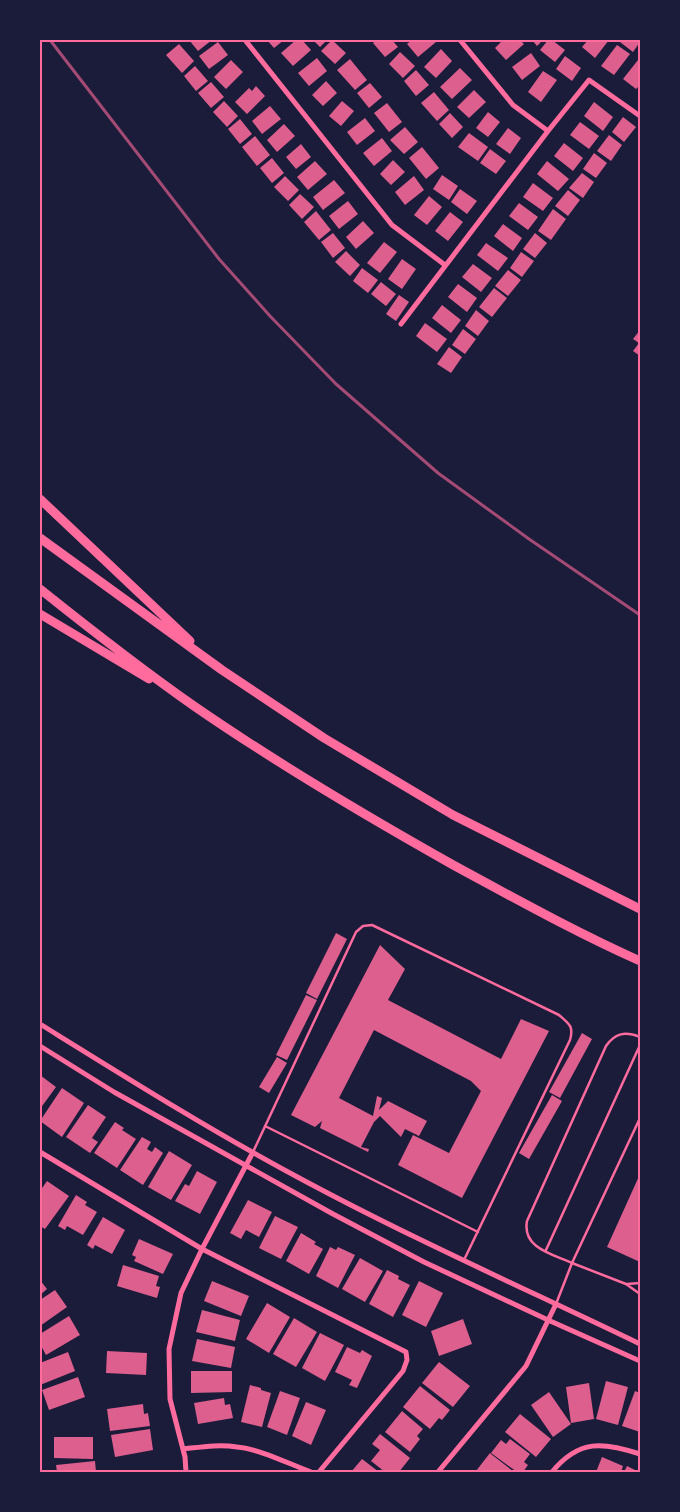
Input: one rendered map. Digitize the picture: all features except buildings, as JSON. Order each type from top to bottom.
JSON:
[{"type":"highway","points":[[40,499],[222,670]]},
{"type":"highway","points":[[40,538],[222,670],[324,738],[453,815],[640,909]]},
{"type":"highway","points":[[40,590],[192,704]]},
{"type":"highway","points":[[40,614],[192,704],[300,776],[416,844],[500,890],[640,961]]},
{"type":"street","points":[[245,40],[392,225],[445,265]]},
{"type":"street","points":[[460,40],[513,105],[548,131]]},
{"type":"street","points":[[401,324],[589,80],[640,116]]},
{"type":"street","points":[[40,1024],[252,1152],[369,1214],[640,1344]]},
{"type":"street","points":[[40,1046],[114,1092],[333,1214],[424,1262],[640,1361]]},
{"type":"street","points":[[40,1152],[202,1248],[406,1352],[407,1360],[403,1371],[318,1472]]},
{"type":"street","points":[[186,1472],[183,1449],[170,1399],[169,1349],[181,1293],[252,1152]]},
{"type":"street","points":[[438,1472],[526,1366],[556,1304]]},
{"type":"street","points":[[552,1472],[562,1460],[577,1450],[596,1445],[620,1448],[640,1454]]},
{"type":"street","points":[[183,1449],[216,1446],[239,1447],[311,1472]]},
{"type":"lane","points":[[252,1152],[356,932],[363,926],[372,925],[559,1015],[570,1024],[572,1032],[570,1040],[464,1260]]},
{"type":"lane","points":[[640,1037],[621,1033],[612,1038],[606,1046],[527,1221],[525,1230],[529,1240],[536,1247],[626,1284],[640,1294]]},
{"type":"lane","points":[[545,1251],[640,1045]]},
{"type":"lane","points":[[556,1304],[572,1263],[640,1118]]},
{"type":"lane","points":[[265,1126],[478,1232]]},
{"type":"lane","points":[[626,1284],[640,1283]]},
{"type":"railway","points":[[50,40],[219,259],[270,316],[336,384],[438,473],[529,539],[640,615]]}]
